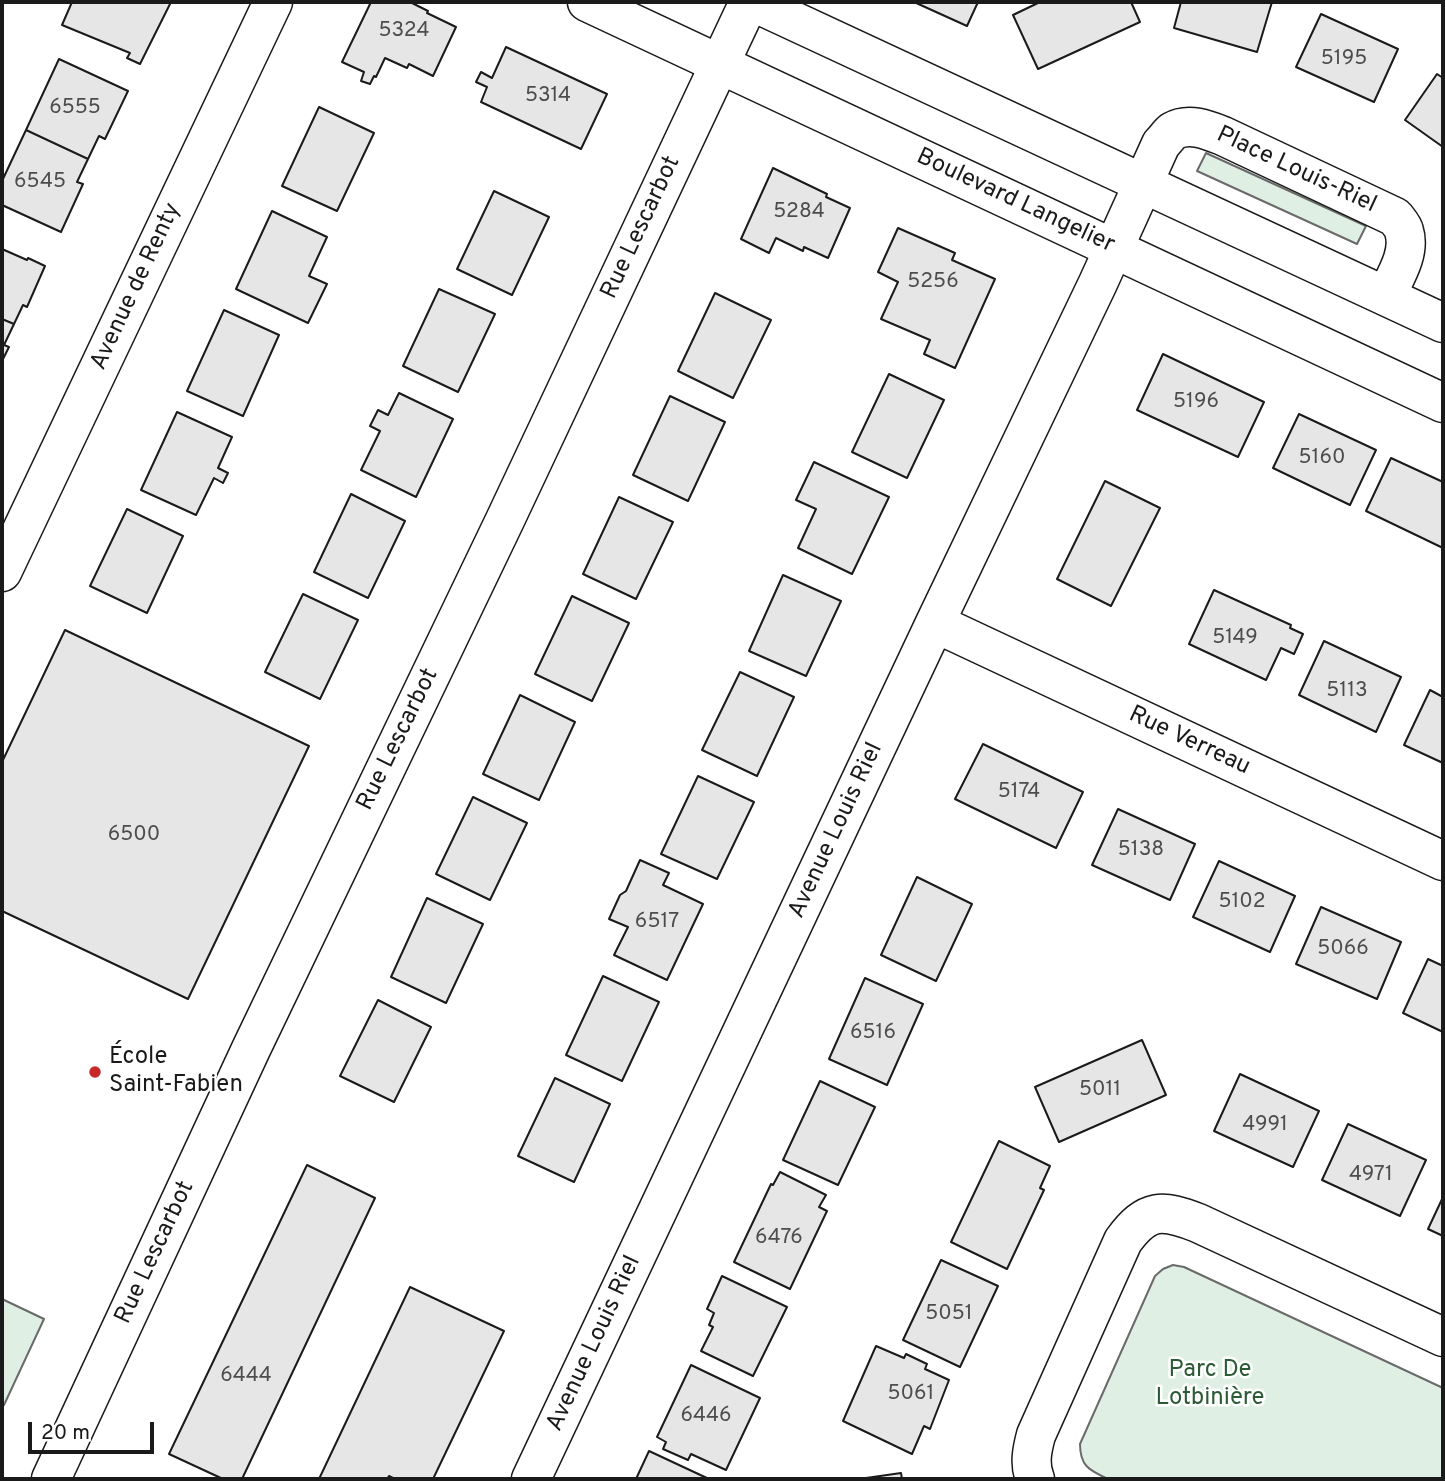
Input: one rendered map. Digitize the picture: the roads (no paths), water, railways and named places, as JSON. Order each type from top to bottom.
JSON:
[{"type":"street","name":"Avenue de Renty","points":[[2,572],[273,2]]},
{"type":"street","name":"Boulevard Langelier","points":[[587,2],[1443,403]]},
{"type":"street","name":"Rue Lescarbot","points":[[51,1479],[245,1062],[719,64],[751,2]]},
{"type":"street","points":[[751,2],[1443,323]]},
{"type":"street","name":"Place Louis-Riel","points":[[1143,183],[1161,144],[1172,132],[1186,127],[1205,129],[1223,136],[1395,217],[1404,230],[1405,244],[1402,261],[1386,296]]},
{"type":"street","name":"Avenue Louis Riel","points":[[531,1479],[1143,183]]},
{"type":"street","name":"Rue Verreau","points":[[935,622],[1443,862]]},
{"type":"street","points":[[1035,1479],[1031,1454],[1041,1423],[1123,1241],[1135,1225],[1154,1214],[1176,1214],[1198,1223],[1443,1337]]},
{"type":"place","name":"École Saint-Fabien","points":[[95,1072]]},
{"type":"park label","name":"Parc De Lotbinière","points":[[1210,1385]]}]
